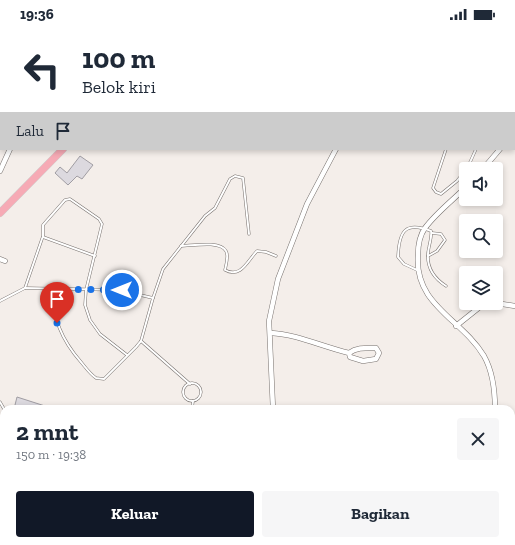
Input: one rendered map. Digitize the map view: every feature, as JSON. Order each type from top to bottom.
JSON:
[{"type":"main road","points":[[0,213],[62,150]]},
{"type":"street","points":[[0,172],[10,150]]},
{"type":"street","points":[[273,405],[271,333],[269,321],[271,309],[284,262],[307,204],[335,150]]},
{"type":"street","points":[[490,162],[499,150]]},
{"type":"street","points":[[459,194],[424,228],[419,245],[417,270],[423,288],[428,295],[456,326],[476,345],[488,363],[493,381],[495,405]]},
{"type":"street","points":[[503,304],[515,306]]},
{"type":"street","points":[[456,326],[476,310]]},
{"type":"street","points":[[271,333],[290,335],[324,347],[349,353],[350,357],[363,361],[376,359],[379,353],[376,348],[354,349],[349,353]]},
{"type":"lane","points":[[446,150],[433,188],[436,192],[441,194],[448,189],[459,177]]},
{"type":"lane","points":[[470,162],[476,150]]},
{"type":"lane","points":[[50,289],[55,315],[63,337],[71,351],[94,377],[104,379],[127,355],[136,348],[140,341],[163,269],[205,216],[215,208],[230,179],[235,176],[243,178],[244,182],[249,234]]},
{"type":"lane","points":[[25,288],[43,236],[44,223],[64,200],[70,199],[101,221],[101,230],[86,290],[85,305],[90,320],[105,339],[127,355]]},
{"type":"lane","points":[[417,270],[400,262],[398,252],[405,230],[408,227],[415,226],[424,228],[432,233],[441,234],[445,240],[437,251],[428,256]]},
{"type":"lane","points":[[432,233],[428,256],[429,266],[434,276],[446,286]]},
{"type":"lane","points":[[43,236],[95,256]]},
{"type":"lane","points":[[181,246],[204,244],[222,247],[226,250],[227,254],[225,270],[229,272],[239,271],[247,266],[257,251],[266,252],[276,256]]},
{"type":"lane","points":[[0,301],[25,288],[119,290],[153,298]]},
{"type":"lane","points":[[140,341],[190,384],[197,386],[200,392],[198,399],[193,401],[186,399],[183,392],[184,388],[190,384]]},
{"type":"lane","points":[[192,405],[193,401]]},
{"type":"building","points":[[80,156],[93,165],[82,179],[77,176],[68,185],[55,173],[60,167],[67,173]]},
{"type":"building","points":[[17,397],[42,405],[15,405]]},
{"type":"route","points":[[57,323],[50,289],[122,290]]}]
